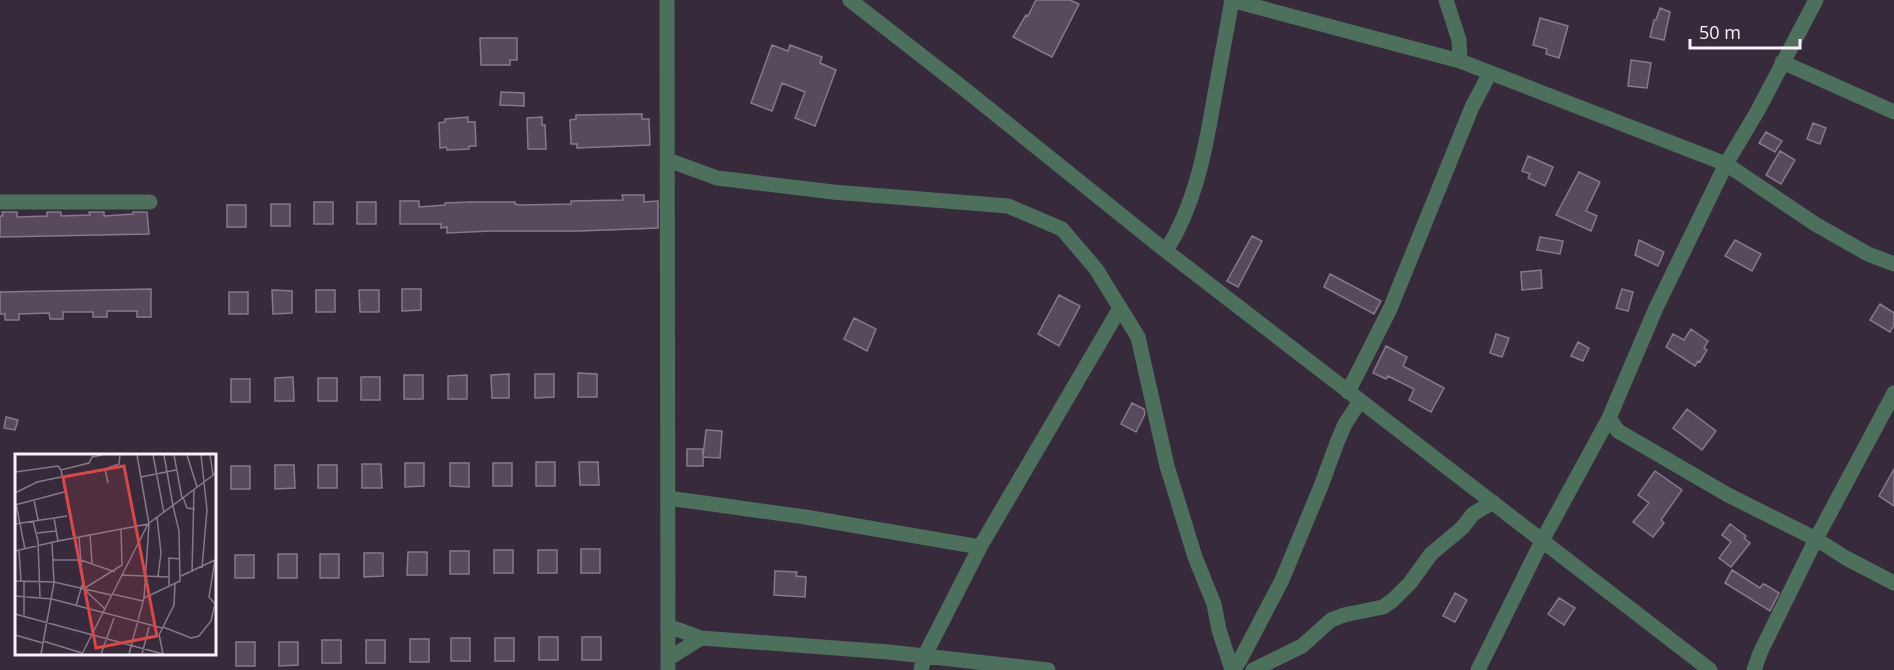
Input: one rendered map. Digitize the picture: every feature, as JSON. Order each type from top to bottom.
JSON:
[{"type":"street","points":[[667,0],[668,665]]},
{"type":"street","points":[[850,0],[1166,251],[1710,670]]},
{"type":"street","points":[[1166,251],[1179,230],[1198,176],[1210,125],[1232,0],[1460,61],[1726,164],[1815,224],[1869,254],[1894,264]]},
{"type":"street","points":[[1446,0],[1459,40],[1460,61]]},
{"type":"street","points":[[1478,670],[1542,540],[1609,418],[1656,308],[1726,164],[1757,112],[1816,0]]},
{"type":"street","points":[[1782,62],[1894,112]]},
{"type":"street","points":[[668,160],[717,178],[833,192],[1008,206],[1062,229],[1096,269],[1138,338],[1167,465],[1195,557],[1214,604],[1229,666],[1240,660],[1282,580],[1322,486],[1354,397],[1472,107],[1490,73]]},
{"type":"street","points":[[0,202],[150,202]]},
{"type":"street","points":[[923,663],[980,547],[1120,308]]},
{"type":"street","points":[[1754,670],[1760,652],[1816,539],[1890,412],[1894,393]]},
{"type":"street","points":[[1609,418],[1618,431],[1728,495],[1816,539],[1894,584]]},
{"type":"street","points":[[1600,434],[1618,431]]},
{"type":"street","points":[[668,498],[805,517],[980,547]]},
{"type":"street","points":[[1253,670],[1302,646],[1331,620],[1383,607],[1393,600],[1410,583],[1431,554],[1462,528],[1473,514],[1492,502]]},
{"type":"street","points":[[668,626],[700,638],[793,644],[923,663],[1048,670]]},
{"type":"street","points":[[668,665],[700,638]]},
{"type":"building","points":[[1036,0],[1070,0],[1079,4],[1052,57],[1013,37]]},
{"type":"building","points":[[1660,8],[1670,12],[1664,40],[1650,37]]},
{"type":"building","points":[[1540,18],[1568,26],[1559,58],[1546,54],[1547,49],[1533,45]]},
{"type":"building","points":[[480,38],[517,38],[517,60],[510,60],[510,65],[481,65]]},
{"type":"building","points":[[772,45],[788,51],[790,45],[822,57],[820,63],[836,70],[815,126],[795,118],[805,92],[782,83],[772,111],[751,103]]},
{"type":"building","points":[[1631,60],[1651,63],[1647,88],[1628,86]]},
{"type":"building","points":[[501,92],[524,93],[524,106],[500,105]]},
{"type":"building","points":[[642,114],[642,119],[649,119],[650,145],[577,148],[577,144],[571,144],[570,120],[576,119],[576,115]]},
{"type":"building","points":[[468,117],[468,122],[475,122],[476,146],[469,146],[469,149],[440,148],[439,123],[445,122],[445,119]]},
{"type":"building","points":[[542,117],[542,125],[545,125],[546,149],[528,149],[527,118]]},
{"type":"building","points":[[1813,123],[1826,128],[1820,144],[1807,139]]},
{"type":"building","points":[[1766,132],[1782,141],[1775,152],[1759,143]]},
{"type":"building","points":[[1780,151],[1795,160],[1781,184],[1766,175]]},
{"type":"building","points":[[1528,156],[1553,167],[1545,186],[1528,178],[1530,174],[1522,171]]},
{"type":"building","points":[[1579,172],[1600,182],[1586,211],[1597,216],[1591,231],[1556,215]]},
{"type":"building","points":[[622,195],[644,195],[644,202],[658,201],[658,228],[447,233],[447,227],[441,228],[441,224],[400,224],[400,201],[419,201],[419,207],[471,202],[515,202],[520,205],[571,204],[571,201],[623,200]]},
{"type":"building","points":[[314,202],[333,202],[333,224],[314,224]]},
{"type":"building","points":[[357,202],[376,202],[376,224],[357,224]]},
{"type":"building","points":[[271,204],[290,204],[290,226],[271,226]]},
{"type":"building","points":[[227,205],[246,205],[246,227],[227,227]]},
{"type":"building","points":[[2,212],[17,212],[17,217],[47,216],[47,212],[61,212],[61,216],[104,212],[104,216],[147,212],[149,234],[0,237]]},
{"type":"building","points":[[1252,236],[1262,241],[1238,287],[1227,281]]},
{"type":"building","points":[[1540,237],[1563,241],[1560,254],[1537,250]]},
{"type":"building","points":[[1639,240],[1664,252],[1658,266],[1635,255]]},
{"type":"building","points":[[1735,240],[1761,254],[1752,271],[1725,256]]},
{"type":"building","points":[[1541,270],[1542,288],[1522,290],[1521,272]]},
{"type":"building","points":[[1330,274],[1381,301],[1374,314],[1324,287]]},
{"type":"building","points":[[151,289],[151,317],[137,317],[137,311],[107,311],[107,317],[93,317],[93,312],[63,312],[63,319],[50,319],[49,313],[19,314],[19,320],[5,320],[5,314],[0,314],[0,292]]},
{"type":"building","points":[[402,289],[421,289],[421,310],[402,311]]},
{"type":"building","points":[[1622,289],[1633,292],[1628,311],[1616,308]]},
{"type":"building","points":[[272,290],[292,291],[292,313],[273,314]]},
{"type":"building","points":[[316,290],[335,290],[335,312],[316,312]]},
{"type":"building","points":[[359,290],[379,290],[379,312],[360,312]]},
{"type":"building","points":[[229,292],[248,292],[248,314],[229,314]]},
{"type":"building","points":[[1059,295],[1080,306],[1059,346],[1038,334]]},
{"type":"building","points":[[1880,304],[1894,313],[1894,325],[1890,332],[1870,320]]},
{"type":"building","points":[[854,318],[876,329],[867,351],[844,339]]},
{"type":"building","points":[[1691,329],[1708,341],[1704,348],[1707,350],[1695,366],[1666,347],[1673,334],[1684,340]]},
{"type":"building","points":[[1496,334],[1509,338],[1502,357],[1490,353]]},
{"type":"building","points":[[1578,342],[1589,348],[1583,361],[1571,356]]},
{"type":"building","points":[[1386,346],[1407,357],[1403,366],[1444,388],[1431,412],[1409,400],[1414,389],[1388,376],[1386,379],[1373,373]]},
{"type":"building","points":[[578,373],[597,374],[597,397],[578,397]]},
{"type":"building","points":[[509,374],[509,398],[492,398],[491,375]]},
{"type":"building","points":[[535,374],[554,374],[554,397],[535,398]]},
{"type":"building","points":[[404,375],[423,375],[423,399],[404,399]]},
{"type":"building","points":[[467,375],[467,399],[448,399],[448,376]]},
{"type":"building","points":[[293,377],[294,401],[275,401],[275,378]]},
{"type":"building","points":[[361,377],[380,377],[380,400],[361,400]]},
{"type":"building","points":[[318,378],[337,378],[337,401],[318,401]]},
{"type":"building","points":[[231,379],[250,379],[250,402],[231,402]]},
{"type":"building","points":[[1132,403],[1144,409],[1145,414],[1136,432],[1121,424]]},
{"type":"building","points":[[1687,409],[1716,431],[1702,450],[1673,428]]},
{"type":"building","points":[[6,417],[18,420],[15,430],[4,428]]},
{"type":"building","points":[[706,430],[722,431],[720,458],[703,457],[703,466],[687,466],[687,449],[703,449],[703,456]]},
{"type":"building","points":[[536,462],[555,462],[555,486],[536,486]]},
{"type":"building","points":[[579,462],[598,462],[599,485],[580,485]]},
{"type":"building","points":[[405,463],[424,463],[424,486],[405,487]]},
{"type":"building","points":[[450,463],[469,463],[469,487],[450,486]]},
{"type":"building","points":[[493,463],[512,463],[512,486],[493,486]]},
{"type":"building","points":[[362,464],[381,464],[382,488],[362,488]]},
{"type":"building","points":[[275,465],[294,465],[295,488],[275,489]]},
{"type":"building","points":[[318,465],[337,465],[337,488],[318,488]]},
{"type":"building","points":[[231,466],[250,466],[250,489],[231,489]]},
{"type":"building","points":[[1894,469],[1894,506],[1879,496]]},
{"type":"building","points":[[1655,471],[1682,490],[1661,520],[1664,523],[1653,537],[1633,522],[1649,503],[1638,495]]},
{"type":"building","points":[[1730,524],[1746,536],[1744,538],[1750,543],[1731,567],[1719,558],[1731,542],[1722,535]]},
{"type":"building","points":[[581,549],[600,549],[600,573],[581,573]]},
{"type":"building","points":[[494,550],[513,550],[513,573],[494,573]]},
{"type":"building","points":[[538,550],[557,550],[557,573],[538,573]]},
{"type":"building","points":[[450,551],[469,551],[469,574],[450,574]]},
{"type":"building","points":[[408,552],[427,552],[427,575],[407,575]]},
{"type":"building","points":[[364,553],[383,553],[383,576],[364,577]]},
{"type":"building","points":[[278,554],[297,554],[297,578],[278,578]]},
{"type":"building","points":[[320,554],[339,554],[339,578],[320,578]]},
{"type":"building","points":[[235,555],[254,555],[254,578],[235,578]]},
{"type":"building","points":[[1732,570],[1760,588],[1763,584],[1779,593],[1770,611],[1725,583]]},
{"type":"building","points":[[775,571],[797,572],[796,576],[806,577],[805,597],[774,595]]},
{"type":"building","points":[[1455,593],[1467,600],[1455,622],[1443,616]]},
{"type":"building","points":[[1559,598],[1575,608],[1564,625],[1548,614]]},
{"type":"building","points":[[539,637],[558,637],[558,660],[539,660]]},
{"type":"building","points":[[582,637],[601,637],[601,660],[582,660]]},
{"type":"building","points":[[451,638],[470,638],[470,661],[451,661]]},
{"type":"building","points":[[495,638],[514,638],[514,661],[495,661]]},
{"type":"building","points":[[410,639],[429,639],[429,662],[410,662]]},
{"type":"building","points":[[322,640],[341,640],[341,663],[322,663]]},
{"type":"building","points":[[366,640],[385,640],[385,663],[366,663]]},
{"type":"building","points":[[236,642],[255,642],[255,666],[236,666]]},
{"type":"building","points":[[279,642],[298,642],[298,665],[279,666]]}]
